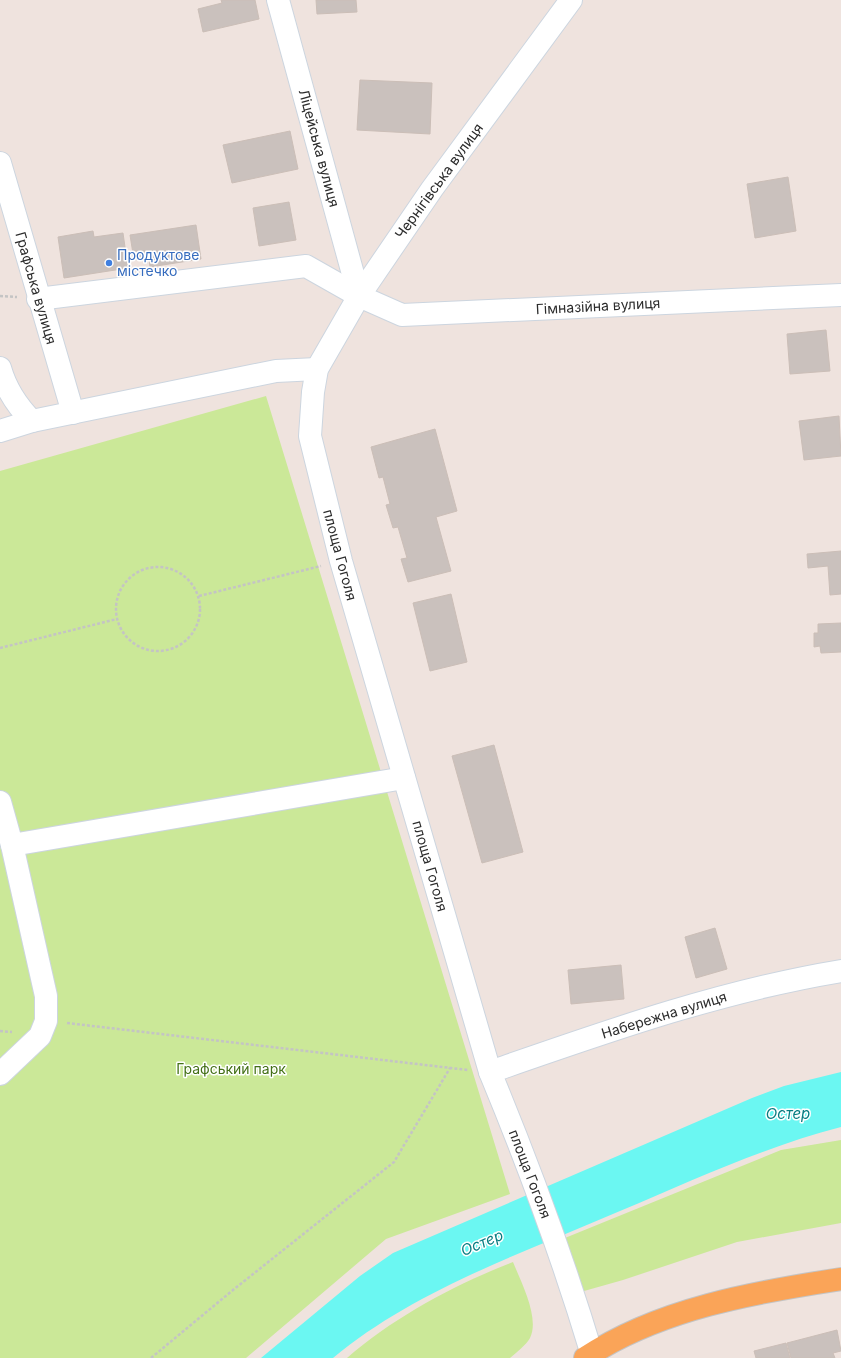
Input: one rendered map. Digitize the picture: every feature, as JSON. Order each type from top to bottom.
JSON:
[{"type":"main road","points":[[590,1356],[626,1334],[674,1316],[748,1296],[841,1279]]},
{"type":"street","name":"Ліцейська вулиця","points":[[278,0],[359,296]]},
{"type":"street","name":"Чернігівська вулиця","points":[[317,369],[359,296],[432,189],[571,0]]},
{"type":"street","name":"Графська вулиця","points":[[0,163],[38,299],[73,413]]},
{"type":"street","name":"Гімназійна вулиця","points":[[38,299],[306,266],[359,296],[402,315],[841,295]]},
{"type":"street","points":[[0,368],[17,406],[32,421]]},
{"type":"street","points":[[0,431],[32,421],[276,371],[317,369]]},
{"type":"street","name":"площа Гоголя","points":[[317,369],[313,392],[310,436],[341,561],[490,1072],[520,1144],[570,1283],[590,1356]]},
{"type":"street","points":[[12,845],[404,778]]},
{"type":"street","points":[[0,802],[12,845],[46,996],[46,1021],[40,1036],[0,1074]]},
{"type":"street","name":"Набережна вулиця","points":[[490,1072],[600,1034],[695,1004],[806,977],[841,971]]},
{"type":"path","points":[[199,596],[341,561]]},
{"type":"path","points":[[160,567],[178,572],[193,585],[199,596],[201,611],[198,626],[189,638],[177,647],[162,651],[147,650],[134,644],[123,633],[117,619],[116,606],[119,593],[126,582],[135,574],[147,568],[160,567]]},
{"type":"path","points":[[0,648],[117,619]]},
{"type":"path","points":[[46,1021],[490,1072]]},
{"type":"path","points":[[151,1358],[233,1290],[394,1162],[450,1068]]},
{"type":"green space","name":"Графський парк","points":[[266,396],[510,1194],[386,1239],[246,1358],[0,1358],[0,471]]},
{"type":"green space","points":[[841,1140],[841,1223],[737,1242],[623,1280],[577,1293],[560,1240],[781,1150]]},
{"type":"green space","points":[[513,1262],[525,1290],[533,1320],[530,1338],[521,1349],[510,1358],[347,1358],[365,1343],[405,1315],[448,1291]]},
{"type":"water","name":"Остер","points":[[841,1072],[841,1127],[756,1154],[471,1275],[398,1313],[364,1334],[333,1358],[261,1358],[360,1276],[393,1253],[752,1098],[784,1086]]},
{"type":"building","points":[[221,0],[255,0],[259,19],[203,32],[198,9],[222,3]]},
{"type":"building","points":[[316,0],[356,0],[357,12],[317,14]]},
{"type":"building","points":[[360,80],[432,83],[430,134],[357,130]]},
{"type":"building","points":[[290,131],[298,169],[232,183],[223,145]]},
{"type":"building","points":[[788,177],[796,231],[755,238],[747,184]]},
{"type":"building","points":[[289,202],[296,240],[259,246],[253,208]]},
{"type":"building","points":[[196,225],[201,259],[150,267],[149,258],[134,260],[130,235]]},
{"type":"building","points":[[93,231],[94,237],[123,233],[128,268],[64,278],[58,237]]},
{"type":"building","points":[[826,330],[830,371],[790,374],[787,334]]},
{"type":"building","points":[[839,416],[841,456],[804,460],[799,421]]},
{"type":"building","points":[[435,429],[457,511],[436,517],[451,571],[408,582],[401,559],[407,558],[398,527],[393,528],[386,505],[390,504],[383,477],[379,478],[371,447]]},
{"type":"building","points":[[841,551],[841,594],[830,595],[828,566],[808,568],[807,554]]},
{"type":"building","points":[[451,594],[467,662],[430,671],[413,603]]},
{"type":"building","points":[[841,623],[841,652],[821,653],[820,646],[814,647],[814,633],[818,633],[818,624]]},
{"type":"building","points":[[494,745],[523,852],[482,863],[452,756]]},
{"type":"building","points":[[715,928],[727,969],[696,978],[685,937]]},
{"type":"building","points":[[621,965],[624,999],[571,1004],[568,970]]},
{"type":"building","points":[[837,1330],[841,1351],[833,1353],[835,1358],[791,1358],[787,1343]]},
{"type":"building","points":[[786,1343],[790,1358],[756,1358],[754,1351]]},
{"type":"place","name":"Продуктове містечко","points":[[109,263]]}]
